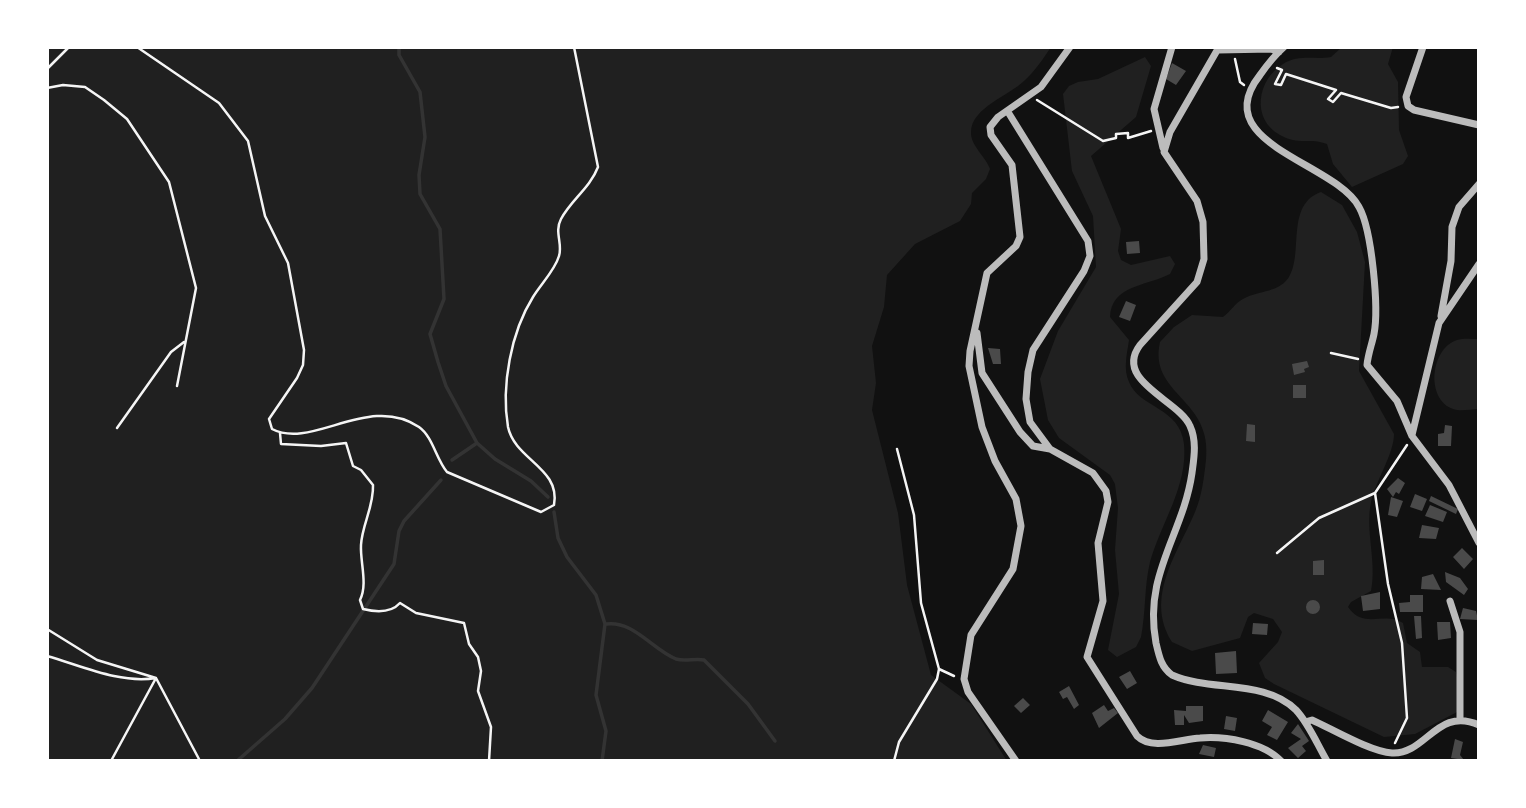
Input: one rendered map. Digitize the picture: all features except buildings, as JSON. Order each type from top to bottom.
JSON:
[{"type":"street","points":[[1016,761],[968,692],[964,679],[974,627],[1003,588],[1013,569],[1021,526],[1016,499],[995,461],[982,427],[969,366],[988,271],[1016,247],[1020,237],[1012,165],[990,131],[995,120],[1032,95],[1070,47]]},
{"type":"street","points":[[1172,47],[1154,109],[1156,130],[1164,152],[1197,201],[1203,222],[1204,259],[1197,282],[1140,345],[1135,356],[1138,376],[1186,418],[1195,442],[1191,477],[1156,584],[1153,610],[1158,652],[1163,666],[1176,677],[1276,698],[1295,710],[1327,761]]},
{"type":"street","points":[[1423,47],[1407,93],[1408,106],[1414,110],[1479,125]]},
{"type":"street","points":[[1164,152],[1170,132],[1219,48],[1282,49]]},
{"type":"street","points":[[1282,49],[1249,89],[1248,114],[1259,135],[1335,180],[1352,196],[1364,216],[1369,239],[1376,315],[1368,368],[1397,401],[1412,436],[1449,485],[1479,543]]},
{"type":"street","points":[[1008,112],[1088,241],[1090,256],[1084,271],[1033,350],[1028,372],[1026,400],[1030,422],[1050,449]]},
{"type":"street","points":[[1412,436],[1447,290],[1452,227],[1459,207],[1479,184]]},
{"type":"street","points":[[1439,323],[1479,264]]},
{"type":"street","points":[[976,328],[978,360],[985,379],[1020,432],[1033,446],[1050,449],[1093,473],[1106,491],[1108,502],[1098,543],[1104,601],[1087,657],[1137,737],[1149,744],[1209,738],[1257,746],[1281,761]]},
{"type":"street","points":[[1450,601],[1460,632],[1460,720]]},
{"type":"street","points":[[1305,722],[1312,720],[1390,754],[1408,749],[1443,725],[1460,720],[1479,725]]},
{"type":"path","points":[[47,69],[69,47]]},
{"type":"path","points":[[137,47],[219,103],[248,141],[265,216],[288,264],[304,350],[303,365],[297,378],[269,419],[272,429],[280,433],[298,432],[355,418],[390,416],[417,426],[427,435],[436,459],[447,472],[541,512],[554,505],[556,492],[552,481],[513,443],[508,425],[507,397],[516,335],[531,299],[559,255],[557,229],[562,218],[594,177],[598,167],[574,47]]},
{"type":"path","points":[[1233,49],[1240,82],[1249,89]]},
{"type":"path","points":[[1282,70],[1276,83],[1281,85],[1286,74],[1336,90],[1328,99],[1333,102],[1341,93],[1391,108]]},
{"type":"path","points":[[47,88],[63,85],[85,87],[104,100],[127,119],[169,183],[196,288],[177,386]]},
{"type":"path","points":[[1032,95],[1103,141],[1116,138],[1116,134],[1128,133],[1128,138],[1150,132]]},
{"type":"path","points":[[117,428],[171,352],[184,342]]},
{"type":"path","points":[[1331,353],[1367,362]]},
{"type":"path","points":[[280,433],[281,444],[321,446],[346,443],[353,466],[368,476],[373,485],[373,494],[366,514],[369,522],[361,545],[365,590],[360,600],[363,608],[383,611],[400,603],[416,613],[464,623],[469,644],[478,657],[481,671],[478,691],[491,727],[488,761]]},
{"type":"path","points":[[1277,553],[1319,518],[1375,493],[1412,436]]},
{"type":"path","points":[[894,761],[899,742],[937,679],[939,669],[921,603],[914,515],[897,449]]},
{"type":"path","points":[[1375,493],[1388,584],[1402,643],[1407,718],[1390,754]]},
{"type":"path","points":[[47,629],[97,660],[156,678],[200,761]]},
{"type":"path","points":[[47,656],[109,675],[145,680],[156,678]]},
{"type":"path","points":[[939,669],[964,679]]},
{"type":"path","points":[[111,761],[156,678]]},
{"type":"shaded area","points":[[47,47],[1051,47],[1028,77],[977,116],[971,137],[990,169],[986,179],[972,193],[971,204],[960,221],[915,244],[887,275],[884,307],[872,346],[876,383],[872,410],[898,513],[907,585],[931,675],[971,704],[1007,761],[47,761]]},
{"type":"shaded area","points":[[1342,47],[1393,47],[1388,64],[1398,82],[1399,130],[1408,156],[1403,164],[1352,187],[1333,164],[1327,144],[1293,140],[1280,135],[1271,128],[1261,110],[1263,89],[1267,80],[1283,64],[1301,58],[1331,57]]},
{"type":"shaded area","points":[[1145,57],[1151,66],[1136,117],[1091,156],[1121,229],[1118,251],[1121,260],[1131,265],[1170,256],[1175,264],[1170,274],[1123,292],[1112,306],[1110,317],[1129,340],[1126,367],[1129,382],[1134,391],[1175,422],[1184,444],[1184,460],[1178,490],[1150,562],[1141,637],[1136,647],[1117,657],[1108,650],[1119,594],[1115,550],[1118,508],[1115,484],[1110,475],[1059,438],[1048,420],[1040,379],[1058,331],[1096,267],[1093,216],[1072,171],[1063,94],[1069,86],[1098,79]]},
{"type":"shaded area","points":[[1321,192],[1342,205],[1357,232],[1365,262],[1359,371],[1394,434],[1391,450],[1371,502],[1371,591],[1351,602],[1348,607],[1361,618],[1389,619],[1403,623],[1407,643],[1420,652],[1422,667],[1448,667],[1456,672],[1457,677],[1459,711],[1415,734],[1384,737],[1265,678],[1259,663],[1278,642],[1282,632],[1273,619],[1254,613],[1248,617],[1240,638],[1192,651],[1172,642],[1164,625],[1161,608],[1162,592],[1173,559],[1197,506],[1206,460],[1206,439],[1191,409],[1163,374],[1159,360],[1160,342],[1174,327],[1192,315],[1223,317],[1243,299],[1275,288],[1286,281],[1294,265],[1299,217],[1310,198]]},
{"type":"shaded area","points":[[1459,339],[1479,339],[1479,409],[1457,410],[1447,406],[1440,398],[1434,376],[1436,365],[1448,345]]},
{"type":"waterway","points":[[399,47],[399,55],[420,92],[425,137],[419,175],[420,194],[440,229],[444,299],[430,334],[438,362],[446,386],[477,443],[495,459],[531,481],[548,497]]},
{"type":"waterway","points":[[452,460],[477,443]]},
{"type":"waterway","points":[[237,761],[285,719],[312,688],[394,564],[399,531],[404,521],[441,480]]},
{"type":"waterway","points":[[554,512],[558,538],[567,557],[596,595],[605,624],[596,695],[606,731],[602,761]]},
{"type":"waterway","points":[[606,624],[625,626],[676,659],[704,660],[748,704],[775,741]]}]
